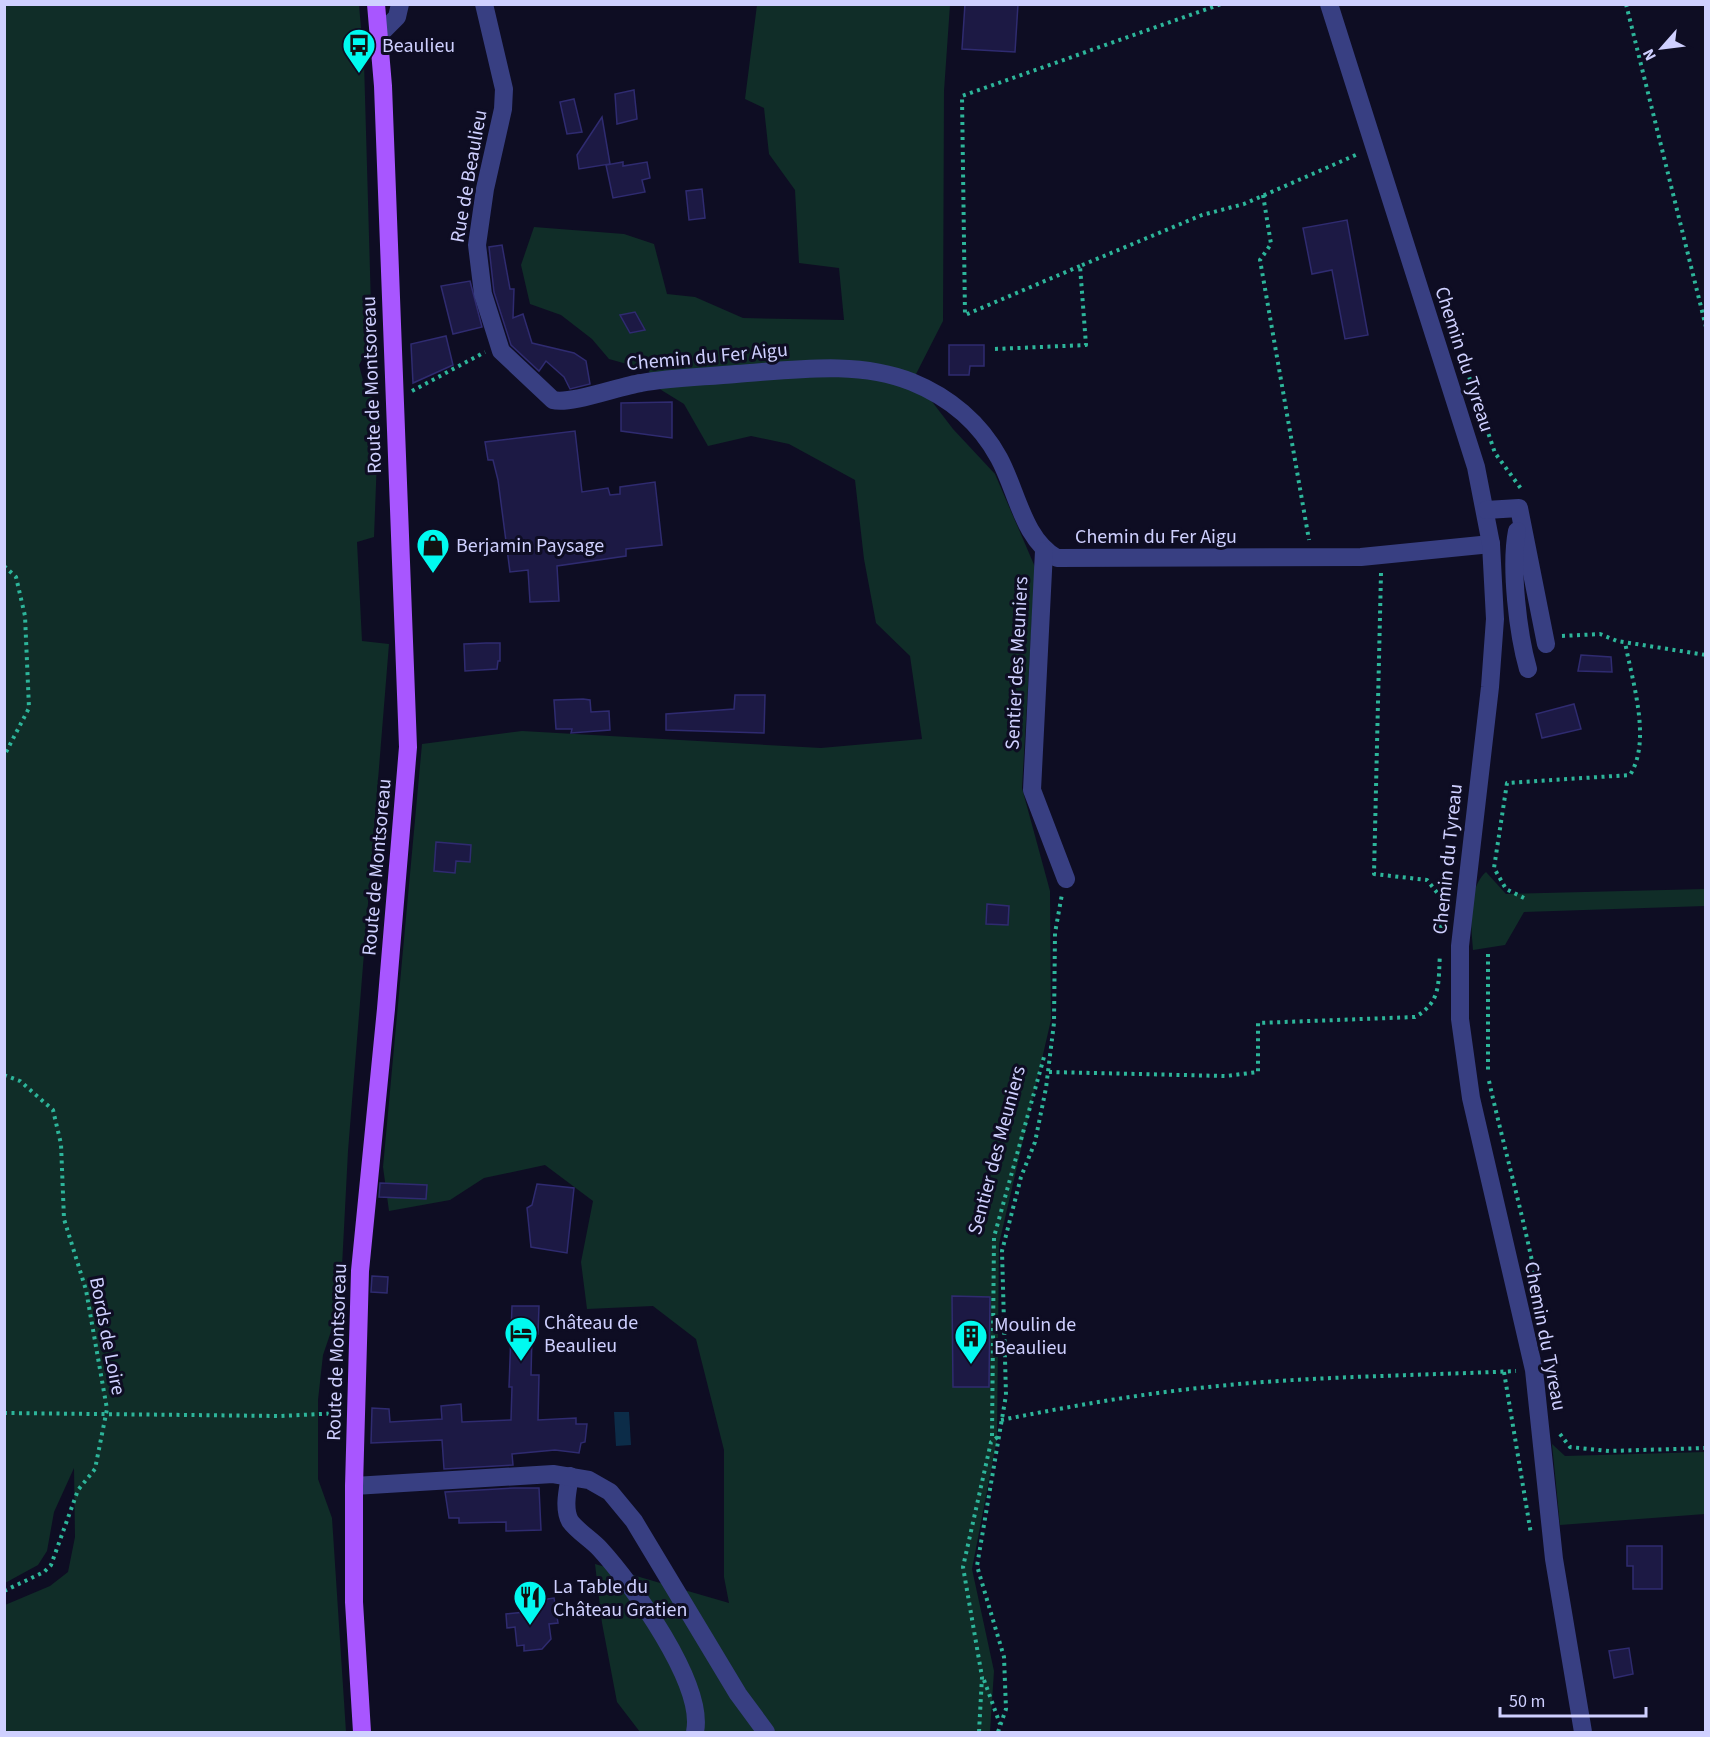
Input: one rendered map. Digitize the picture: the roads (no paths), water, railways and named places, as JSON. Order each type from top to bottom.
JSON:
[{"type":"main road","name":"Route de Montsoreau","points":[[362,1732],[354,1602],[355,1414],[360,1271],[388,986],[408,747],[376,4]]},
{"type":"street","points":[[378,36],[397,17],[400,4]]},
{"type":"street","name":"Rue de Beaulieu","points":[[484,4],[504,89],[503,109],[485,189],[477,245],[483,294],[497,345],[529,378]]},
{"type":"street","name":"Chemin du Tyreau","points":[[1329,4],[1476,466],[1491,544],[1495,578],[1493,653],[1460,946],[1460,1019],[1465,1064],[1479,1138],[1534,1370],[1554,1559],[1583,1732]]},
{"type":"street","name":"Chemin du Fer Aigu","points":[[529,378],[553,400],[563,403],[642,382],[778,372],[859,369],[912,382],[959,409],[980,431],[999,457],[1027,522],[1044,551],[1057,558],[1077,560],[1312,559],[1491,544]]},
{"type":"street","points":[[1486,510],[1525,507]]},
{"type":"street","points":[[1525,507],[1549,640]]},
{"type":"street","points":[[1525,507],[1515,542],[1517,597],[1523,651],[1528,669]]},
{"type":"street","name":"Sentier des Meuniers","points":[[1044,551],[1032,790],[1065,879]]},
{"type":"street","points":[[354,1486],[515,1475],[570,1476],[589,1480],[610,1492],[623,1505],[738,1694],[766,1732]]},
{"type":"street","points":[[570,1476],[566,1496],[570,1520],[599,1548],[651,1614],[672,1653],[689,1693],[694,1707],[695,1732]]},
{"type":"water","points":[[614,1412],[629,1412],[631,1445],[616,1446]]},
{"type":"place","name":"Beaulieu","points":[[359,74]]},
{"type":"place","name":"Berjamin Paysage","points":[[433,574]]},
{"type":"place","name":"Château de Beaulieu","points":[[521,1362]]},
{"type":"place","name":"Moulin de Beaulieu","points":[[971,1365]]},
{"type":"place","name":"La Table du Château Gratien","points":[[530,1626]]}]
